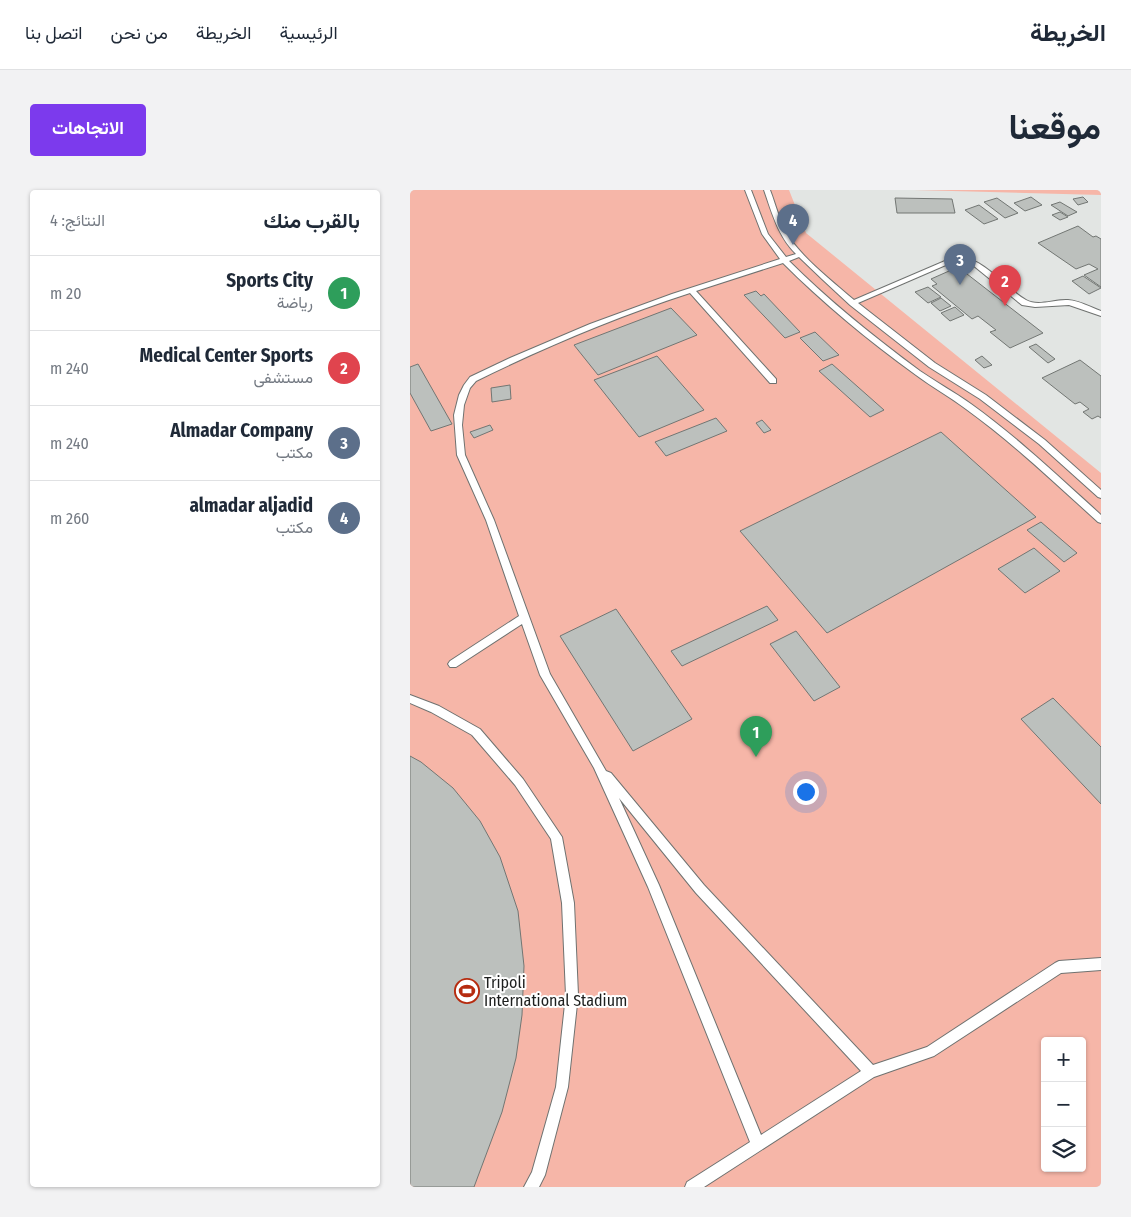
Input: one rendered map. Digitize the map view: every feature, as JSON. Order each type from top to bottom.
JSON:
[{"type":"lane","points":[[748,190],[761,228],[784,260],[808,284],[918,373],[968,406],[1025,451],[1101,520]]},
{"type":"lane","points":[[766,190],[782,232],[800,255],[852,303],[932,364],[983,397],[1042,442],[1101,495]]},
{"type":"lane","points":[[758,1145],[653,885],[598,765],[546,675],[490,520],[461,455],[459,444],[459,407],[462,393],[473,379],[528,352],[610,318],[800,255]]},
{"type":"lane","points":[[852,303],[954,259],[962,258],[971,261],[1025,303],[1034,306],[1063,302],[1074,303],[1101,314]]},
{"type":"lane","points":[[691,290],[773,381]]},
{"type":"lane","points":[[453,664],[525,617]]},
{"type":"lane","points":[[410,699],[435,709],[476,732],[518,782],[556,837],[568,903],[572,995],[562,1086],[538,1175],[531,1187]]},
{"type":"lane","points":[[598,765],[700,889],[871,1072]]},
{"type":"lane","points":[[692,1187],[871,1072],[930,1052],[1059,967],[1101,964]]},
{"type":"shaded area","points":[[410,190],[789,190],[806,233],[1101,473],[1101,1187],[410,1187]]},
{"type":"shaded area","points":[[914,190],[1101,190],[1101,195]]},
{"type":"building","points":[[1031,197],[1042,205],[1025,211],[1014,203]]},
{"type":"building","points":[[1083,197],[1088,202],[1078,205],[1073,199]]},
{"type":"building","points":[[895,198],[952,199],[955,213],[897,213]]},
{"type":"building","points":[[997,198],[1018,213],[1005,218],[984,202]]},
{"type":"building","points":[[1060,202],[1077,212],[1068,216],[1051,205]]},
{"type":"building","points":[[979,205],[998,219],[984,224],[965,210]]},
{"type":"building","points":[[1060,212],[1068,217],[1060,220],[1052,215]]},
{"type":"building","points":[[1078,226],[1093,237],[1096,236],[1101,239],[1101,287],[1084,275],[1098,269],[1089,264],[1076,269],[1038,243]]},
{"type":"building","points":[[958,267],[1043,333],[1010,348],[990,332],[996,330],[978,316],[972,319],[932,286],[937,284],[931,279]]},
{"type":"building","points":[[1083,276],[1101,288],[1089,294],[1072,281]]},
{"type":"building","points":[[928,287],[941,297],[928,303],[915,292]]},
{"type":"building","points":[[756,291],[761,296],[764,294],[800,332],[785,338],[744,295]]},
{"type":"building","points":[[941,298],[951,306],[940,311],[931,303]]},
{"type":"building","points":[[955,307],[964,315],[950,321],[941,313]]},
{"type":"building","points":[[671,308],[697,335],[598,375],[574,345]]},
{"type":"building","points":[[815,332],[839,355],[823,361],[800,338]]},
{"type":"building","points":[[1036,344],[1055,359],[1048,363],[1029,347]]},
{"type":"building","points":[[657,356],[704,410],[639,437],[594,380]]},
{"type":"building","points":[[982,356],[992,365],[984,368],[975,360]]},
{"type":"building","points":[[1080,360],[1101,376],[1101,418],[1098,416],[1092,419],[1083,412],[1089,409],[1080,402],[1075,404],[1042,378]]},
{"type":"building","points":[[418,364],[452,424],[431,431],[410,393],[410,367]]},
{"type":"building","points":[[832,364],[884,410],[870,417],[819,371]]},
{"type":"building","points":[[510,385],[511,399],[492,402],[491,388]]},
{"type":"building","points":[[716,418],[727,431],[666,456],[655,442]]},
{"type":"building","points":[[762,420],[771,430],[764,433],[756,423]]},
{"type":"building","points":[[490,425],[493,430],[474,438],[470,432]]},
{"type":"building","points":[[941,432],[1036,517],[827,633],[740,531]]},
{"type":"building","points":[[1041,522],[1077,553],[1064,562],[1027,530]]},
{"type":"building","points":[[1034,548],[1060,571],[1025,593],[998,569]]},
{"type":"building","points":[[767,606],[778,620],[682,666],[671,651]]},
{"type":"building","points":[[616,609],[692,719],[633,751],[560,636]]},
{"type":"building","points":[[796,631],[840,687],[814,701],[770,644]]},
{"type":"building","points":[[1053,698],[1101,747],[1101,804],[1021,719]]},
{"type":"building","name":"Tripoli International Stadium","points":[[410,756],[421,762],[453,788],[480,821],[500,857],[518,911],[524,966],[522,1015],[516,1058],[502,1112],[474,1187],[410,1187]]},
{"type":"place","name":"almadar aljadid","points":[[793,245]]},
{"type":"place","name":"Almadar Company","points":[[960,285]]},
{"type":"place","name":"Medical Center Sports","points":[[1005,306]]},
{"type":"place","name":"Sports City","points":[[756,757]]},
{"type":"place","name":"Tripoli International Stadium","points":[[467,991]]}]
